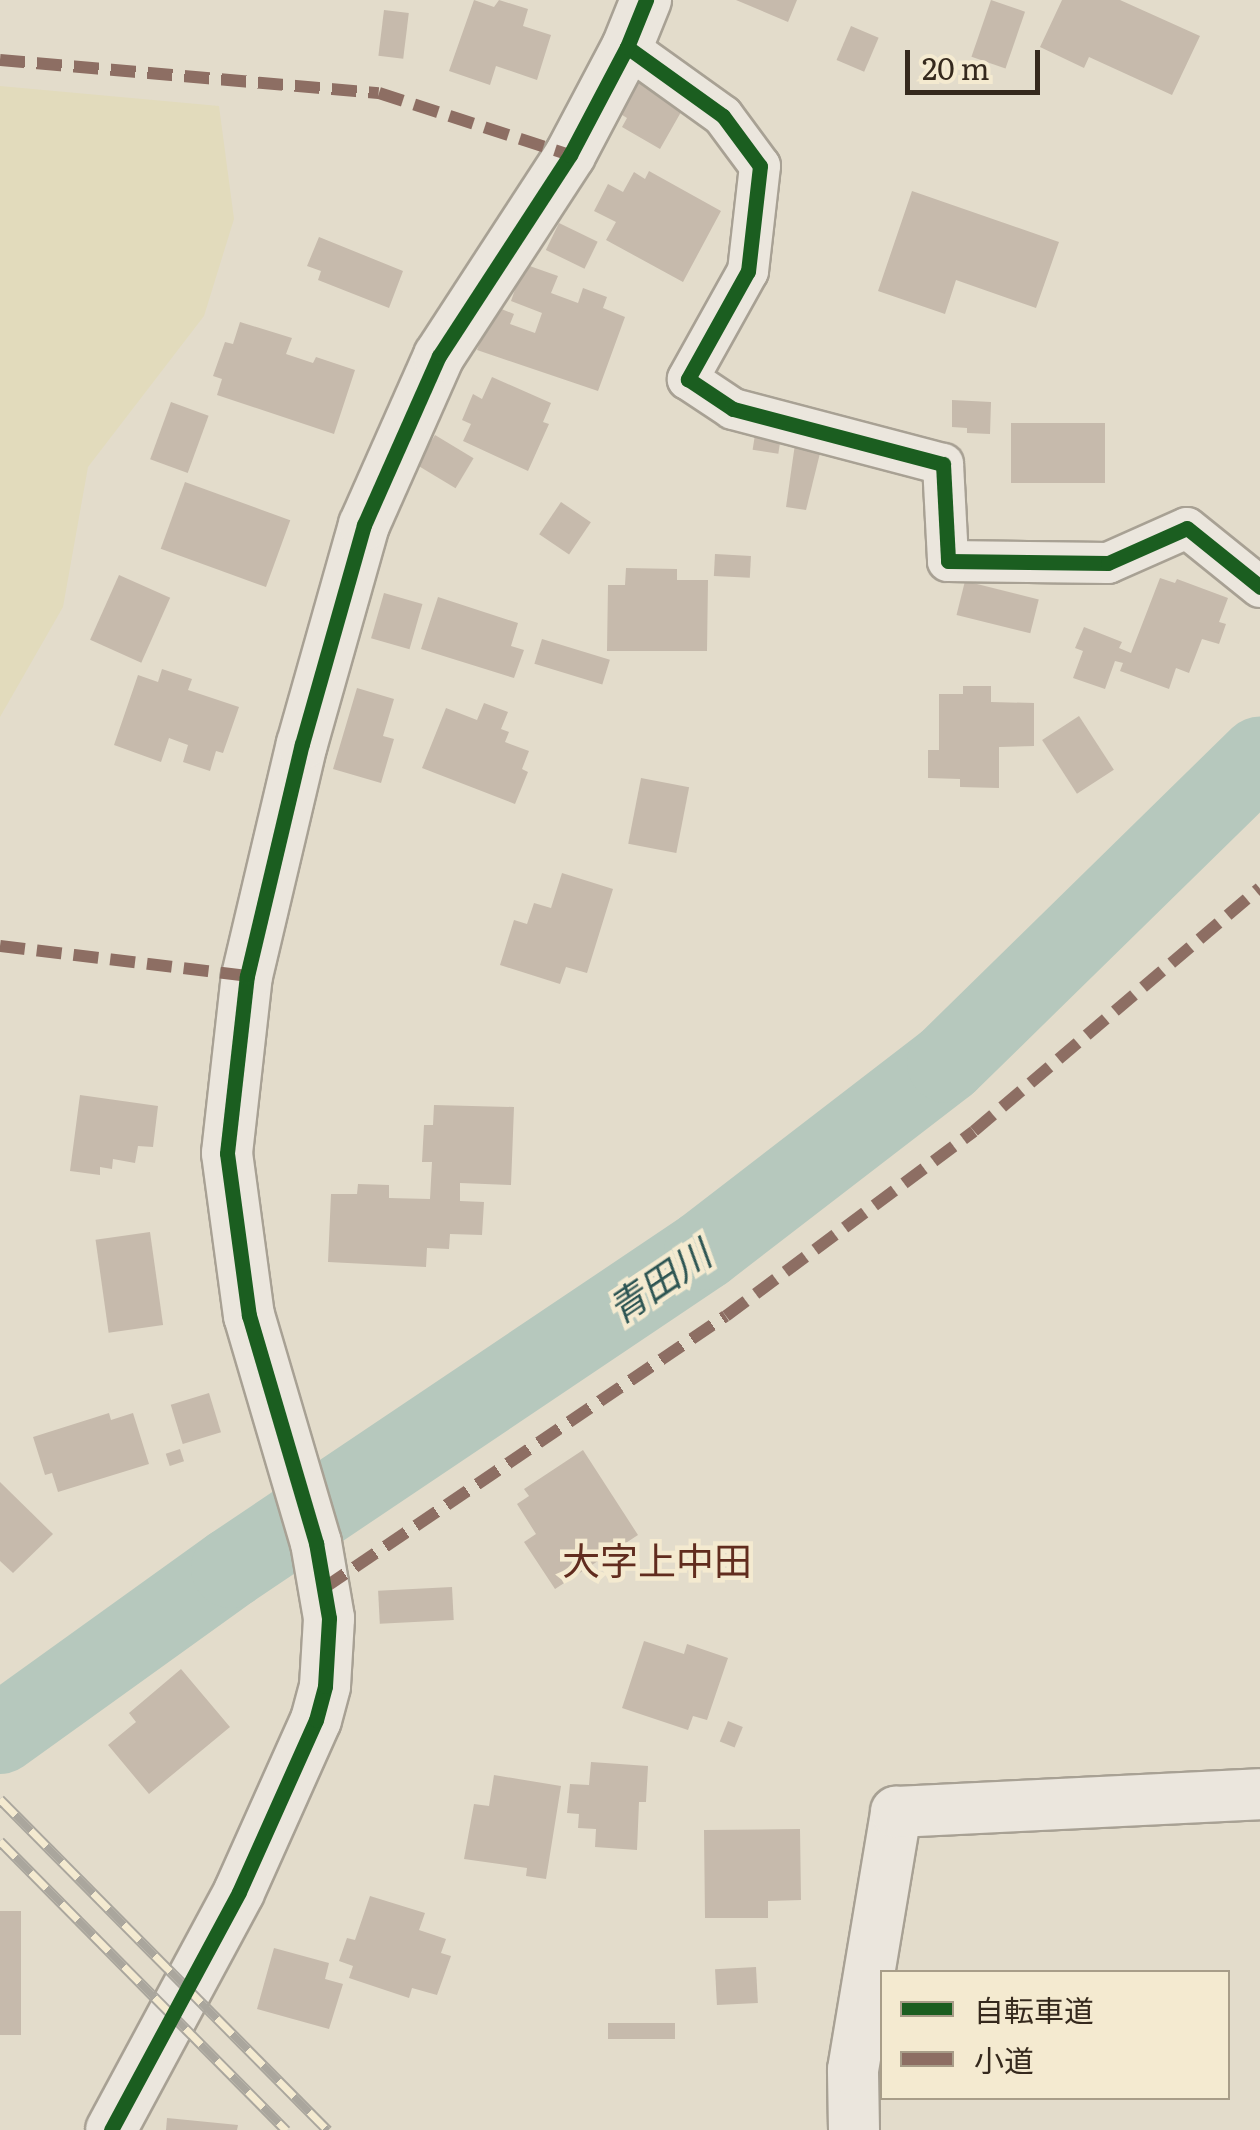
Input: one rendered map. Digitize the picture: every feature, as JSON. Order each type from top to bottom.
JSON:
[{"type":"street","points":[[111,2130],[239,1892],[316,1720],[325,1686],[329,1618],[316,1543],[249,1316],[227,1153],[246,976],[302,744],[364,525],[439,356],[570,155],[628,47],[646,0]]},
{"type":"street","points":[[628,47],[723,116],[760,166],[748,271],[688,378],[734,409],[943,464],[948,562],[1108,564],[1187,528],[1260,587]]},
{"type":"street","points":[[854,2130],[853,2070],[896,1812],[1260,1794]]},
{"type":"shaded area","points":[[0,86],[219,106],[234,219],[204,316],[88,467],[63,607],[0,717]]},
{"type":"building","points":[[474,0],[494,7],[499,0],[528,9],[523,26],[551,35],[537,80],[496,66],[490,85],[449,71]]},
{"type":"building","points":[[736,0],[797,0],[788,22]]},
{"type":"building","points":[[991,0],[1025,12],[1006,68],[971,57]]},
{"type":"building","points":[[1062,0],[1120,0],[1200,36],[1172,95],[1089,57],[1084,68],[1040,47]]},
{"type":"building","points":[[384,10],[409,13],[403,59],[378,56]]},
{"type":"building","points":[[851,26],[879,38],[864,72],[837,60]]},
{"type":"building","points":[[643,73],[689,98],[660,149],[622,127],[627,118],[619,113]]},
{"type":"building","points":[[649,171],[721,211],[683,282],[606,240],[616,222],[594,211],[608,184],[623,192],[634,172],[645,179]]},
{"type":"building","points":[[912,191],[1059,242],[1036,308],[956,280],[945,314],[878,291]]},
{"type":"building","points":[[559,223],[598,242],[584,269],[546,250]]},
{"type":"building","points":[[319,237],[403,271],[389,308],[318,280],[321,271],[307,266]]},
{"type":"building","points":[[524,264],[558,276],[551,293],[578,303],[583,288],[607,297],[603,308],[625,317],[598,391],[477,350],[494,306],[514,314],[510,324],[535,333],[542,313],[511,301]]},
{"type":"building","points":[[240,322],[292,338],[286,354],[313,363],[316,357],[355,370],[334,434],[217,395],[222,379],[213,376],[225,342],[233,344]]},
{"type":"building","points":[[492,377],[551,403],[543,422],[549,424],[528,471],[463,441],[471,424],[462,420],[473,394],[482,399]]},
{"type":"building","points":[[952,400],[991,402],[990,434],[967,433],[967,428],[952,427]]},
{"type":"building","points":[[171,402],[209,416],[188,473],[150,459]]},
{"type":"building","points":[[757,422],[783,426],[778,454],[753,450]]},
{"type":"building","points":[[1011,423],[1105,423],[1105,483],[1011,483]]},
{"type":"building","points":[[435,435],[474,458],[456,488],[417,465]]},
{"type":"building","points":[[796,437],[823,441],[806,510],[786,507]]},
{"type":"building","points":[[185,482],[290,520],[266,587],[161,549]]},
{"type":"building","points":[[561,502],[591,522],[569,554],[539,534]]},
{"type":"building","points":[[715,554],[751,556],[750,578],[714,576]]},
{"type":"building","points":[[626,568],[677,569],[677,580],[708,580],[707,651],[607,651],[608,585],[625,585]]},
{"type":"building","points":[[119,575],[170,598],[141,663],[90,640]]},
{"type":"building","points":[[1160,578],[1175,583],[1177,579],[1228,598],[1219,622],[1226,624],[1219,644],[1202,639],[1189,673],[1176,668],[1169,689],[1120,671],[1123,663],[1115,661],[1105,689],[1073,678],[1083,651],[1075,648],[1084,627],[1122,642],[1119,648],[1131,653]]},
{"type":"building","points":[[965,581],[1039,599],[1030,633],[957,615]]},
{"type":"building","points":[[384,593],[422,604],[409,649],[371,638]]},
{"type":"building","points":[[438,597],[518,623],[511,646],[524,650],[514,678],[421,649]]},
{"type":"building","points":[[542,639],[610,660],[602,685],[534,664]]},
{"type":"building","points":[[162,669],[192,679],[188,690],[239,707],[223,753],[216,751],[210,771],[183,762],[188,745],[169,738],[161,762],[114,745],[138,675],[158,682]]},
{"type":"building","points":[[963,686],[991,686],[991,702],[1034,703],[1034,746],[999,747],[999,788],[960,787],[960,779],[928,778],[928,750],[939,750],[939,694],[963,694]]},
{"type":"building","points":[[357,688],[394,699],[383,736],[394,739],[381,783],[333,769]]},
{"type":"building","points":[[484,703],[508,712],[501,729],[509,732],[505,742],[529,751],[522,769],[528,772],[515,804],[422,768],[446,708],[477,720]]},
{"type":"building","points":[[1079,716],[1114,770],[1077,794],[1042,740]]},
{"type":"building","points":[[641,778],[689,787],[676,853],[628,844]]},
{"type":"building","points":[[562,873],[613,889],[587,973],[566,967],[560,984],[500,965],[514,920],[527,924],[534,903],[551,908]]},
{"type":"building","points":[[80,1095],[158,1106],[153,1147],[138,1146],[135,1163],[113,1159],[112,1169],[100,1167],[100,1175],[70,1171]]},
{"type":"building","points":[[434,1105],[514,1107],[511,1185],[460,1183],[460,1201],[484,1202],[482,1235],[450,1234],[449,1249],[427,1248],[426,1267],[328,1262],[331,1194],[357,1194],[358,1184],[389,1185],[389,1198],[430,1199],[432,1162],[422,1162],[424,1125],[433,1125]]},
{"type":"building","points":[[150,1232],[163,1325],[109,1333],[96,1240]]},
{"type":"building","points":[[209,1393],[221,1432],[183,1444],[171,1405]]},
{"type":"building","points":[[109,1413],[111,1420],[133,1413],[149,1464],[58,1492],[52,1473],[45,1475],[33,1437]]},
{"type":"building","points":[[180,1449],[184,1461],[170,1466],[166,1454]]},
{"type":"building","points":[[583,1450],[638,1535],[555,1589],[524,1542],[536,1534],[517,1504],[529,1496],[524,1489]]},
{"type":"building","points":[[0,1482],[53,1534],[13,1573],[0,1561]]},
{"type":"building","points":[[452,1587],[454,1620],[380,1624],[378,1591]]},
{"type":"building","points":[[644,1641],[684,1654],[687,1644],[728,1658],[707,1720],[693,1716],[688,1730],[622,1708]]},
{"type":"building","points":[[181,1669],[230,1727],[149,1794],[108,1745],[136,1722],[129,1713]]},
{"type":"building","points":[[728,1721],[743,1727],[735,1747],[720,1741]]},
{"type":"building","points":[[591,1762],[648,1766],[646,1802],[639,1802],[637,1850],[595,1847],[596,1829],[578,1828],[579,1814],[567,1813],[570,1784],[589,1785]]},
{"type":"building","points":[[494,1775],[561,1786],[546,1879],[526,1876],[527,1868],[464,1859],[474,1804],[489,1806]]},
{"type":"building","points":[[800,1829],[801,1900],[768,1901],[768,1918],[705,1918],[704,1830]]},
{"type":"building","points":[[370,1896],[425,1913],[419,1930],[446,1939],[441,1953],[451,1956],[437,1995],[412,1988],[409,1998],[349,1978],[353,1966],[339,1961],[347,1938],[355,1940]]},
{"type":"building","points":[[0,1911],[21,1911],[21,2035],[0,2035]]},
{"type":"building","points":[[274,1948],[329,1963],[325,1979],[343,1984],[329,2029],[257,2009]]},
{"type":"building","points":[[756,1967],[758,2003],[717,2005],[715,1969]]},
{"type":"building","points":[[608,2023],[675,2023],[675,2039],[608,2039]]},
{"type":"building","points":[[167,2118],[238,2125],[237,2130],[166,2130]]},
{"type":"waterway","name":"青田川","points":[[0,1734],[231,1568],[704,1250],[947,1063],[1260,756]]},
{"type":"railway","points":[[0,1799],[328,2130]]},
{"type":"railway","points":[[0,1841],[286,2130]]},
{"type":"marked path","points":[[0,60],[379,93],[570,155]]},
{"type":"marked path","points":[[324,1588],[726,1316],[974,1131],[1260,888]]},
{"type":"marked path","points":[[0,946],[247,976]]},
{"type":"cycle path","points":[[111,2130],[239,1892],[316,1720],[325,1686],[329,1618],[316,1543],[249,1316],[227,1153],[247,976],[302,744],[364,525],[439,356],[570,155],[627,47],[646,0]]},
{"type":"cycle path","points":[[627,47],[723,116],[760,166],[748,271],[688,379],[733,409],[943,464],[948,561],[1108,563],[1187,528],[1260,587]]},
{"type":"district","name":"大字上中田","points":[[657,1559]]}]
